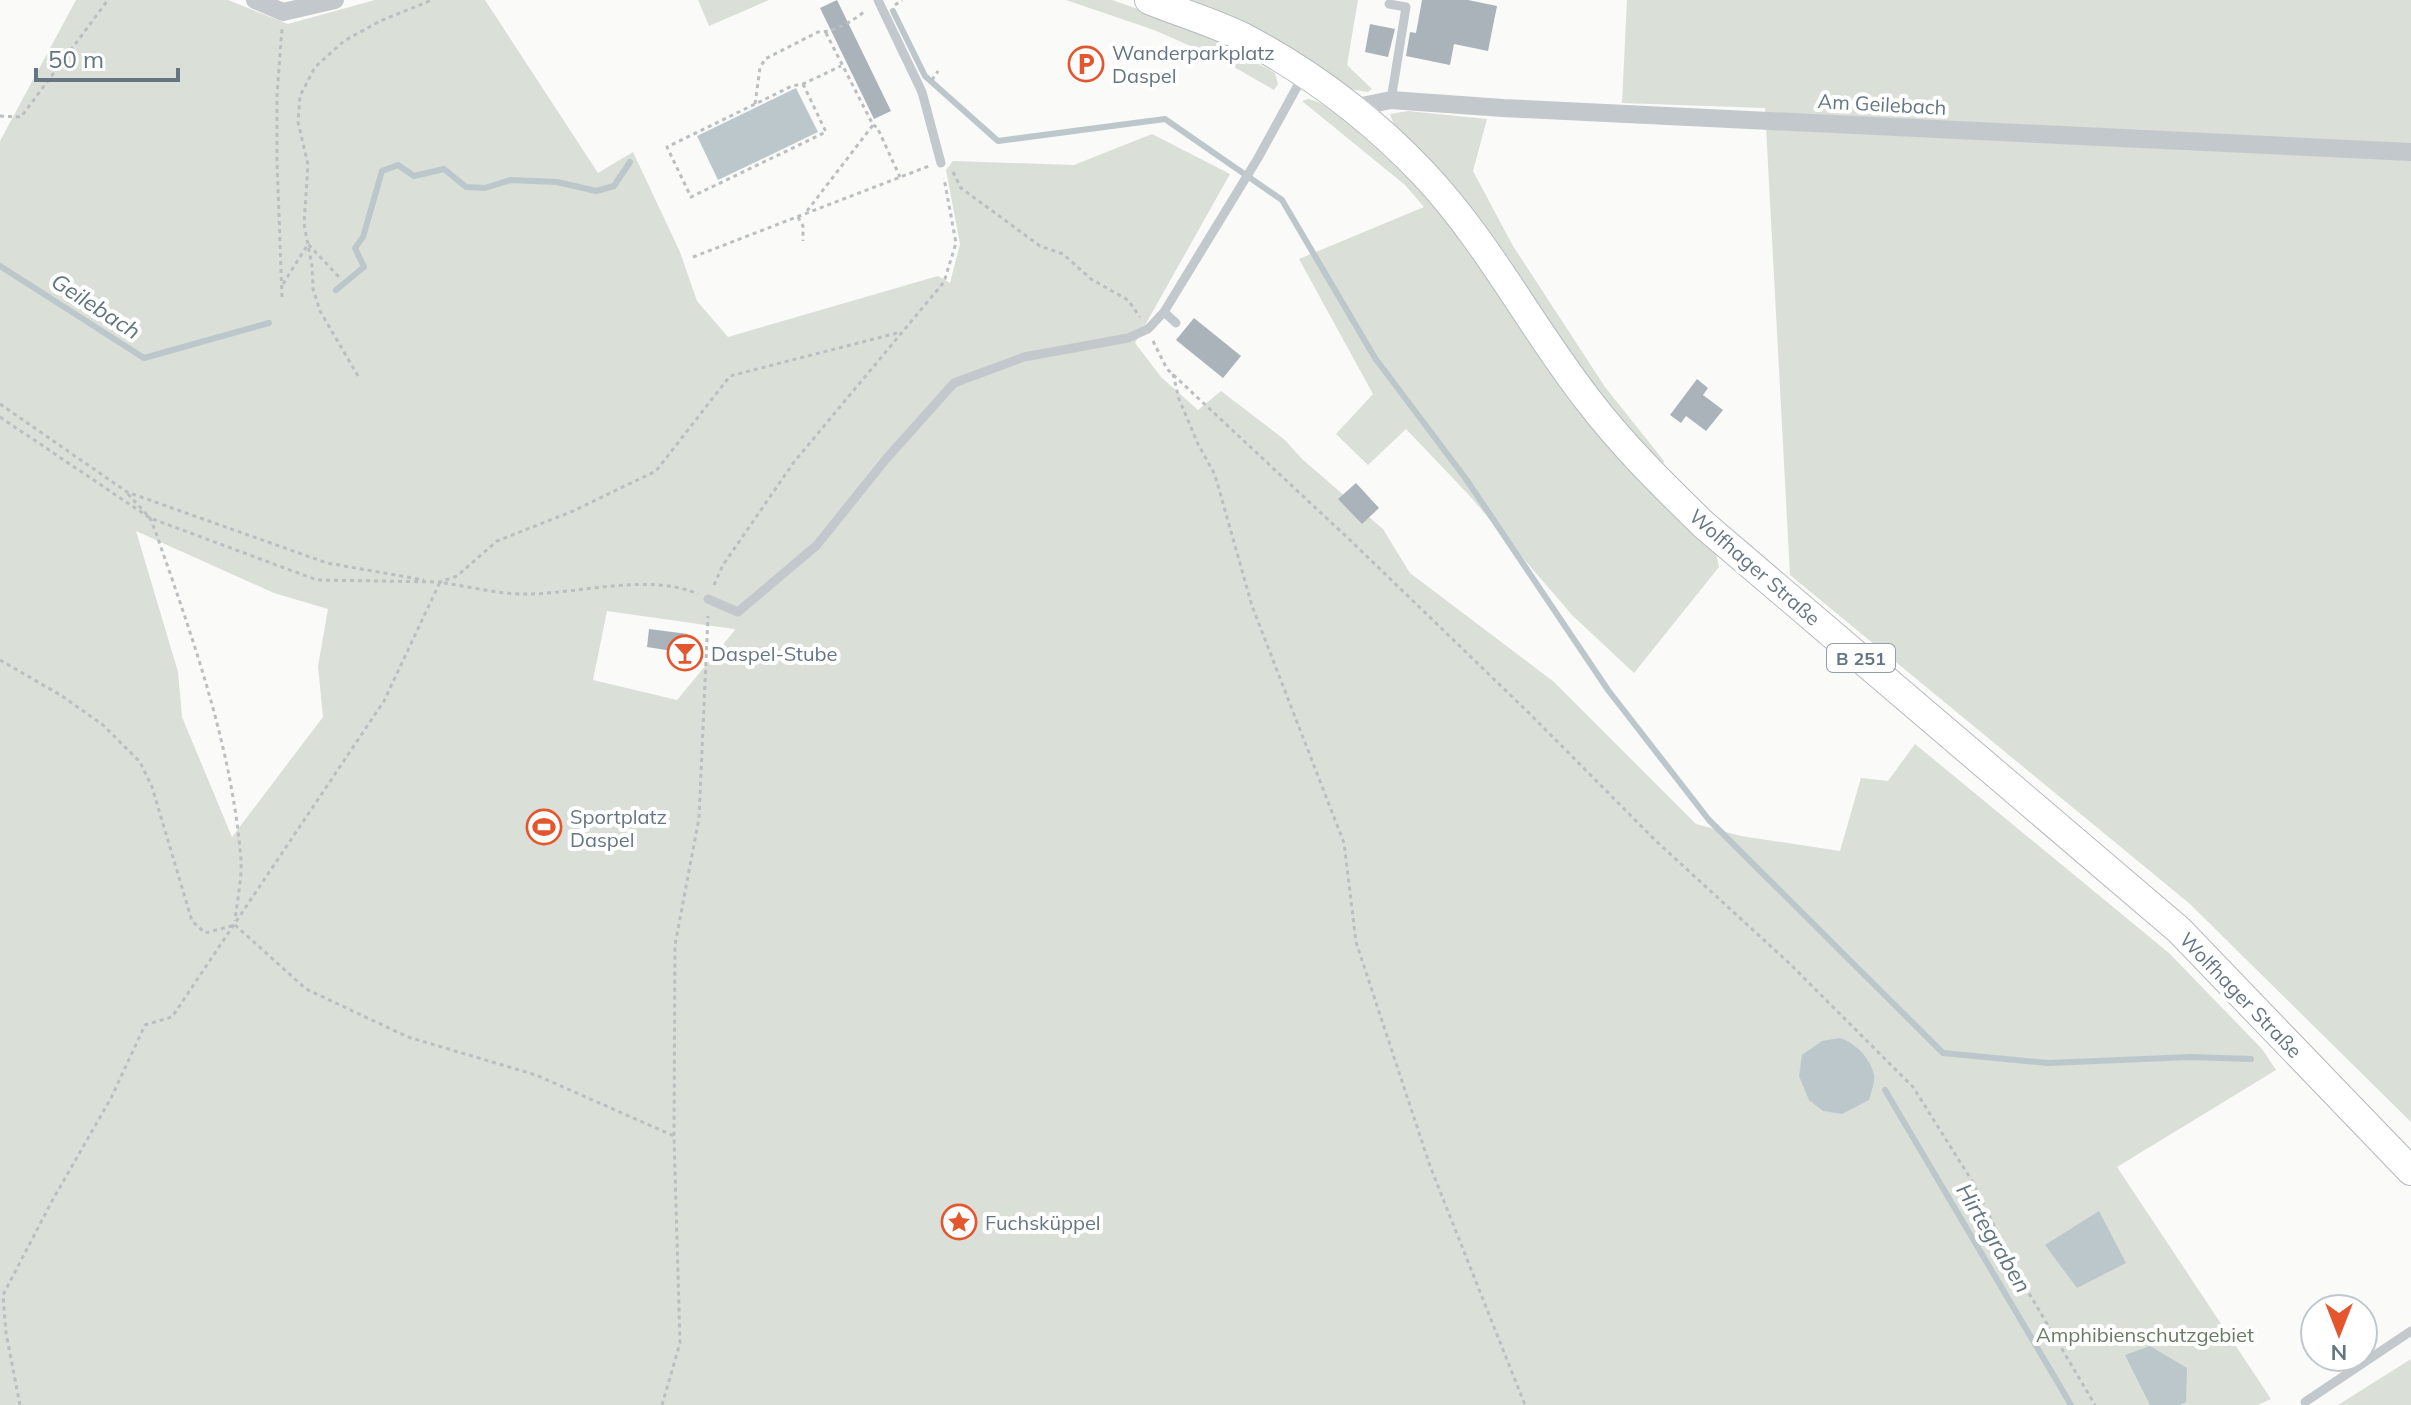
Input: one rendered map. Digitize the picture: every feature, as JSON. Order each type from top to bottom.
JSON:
[{"type":"main road","name":"Wolfhager Straße","points":[[1149,0],[1244,37],[1304,73],[1352,108],[1423,173],[1466,224],[1587,400],[1636,459],[1704,525],[2179,930],[2411,1171]]},
{"type":"street","points":[[255,0],[283,12],[335,0]]},
{"type":"street","name":"Am Geilebach","points":[[1352,108],[1391,100],[2411,152]]},
{"type":"lane","points":[[878,0],[922,92],[941,163]]},
{"type":"lane","points":[[1389,4],[1406,7],[1391,100]]},
{"type":"lane","points":[[708,599],[738,612],[817,545],[886,459],[954,383],[1024,357],[1128,338],[1148,329],[1164,312],[1242,185],[1304,73]]},
{"type":"lane","points":[[1164,312],[1176,323]]},
{"type":"lane","points":[[2305,1402],[2411,1331]]},
{"type":"path","points":[[0,116],[21,117],[108,0]]},
{"type":"path","points":[[358,376],[320,311],[313,289],[304,224],[308,165],[298,122],[300,96],[315,67],[344,41],[380,21],[432,0]]},
{"type":"path","points":[[755,104],[760,68],[765,59],[818,32],[826,33],[868,9]]},
{"type":"path","points":[[282,297],[277,95],[283,12]]},
{"type":"path","points":[[826,33],[900,177]]},
{"type":"path","points":[[803,84],[826,132],[691,197],[667,147],[792,86],[841,66]]},
{"type":"path","points":[[805,214],[873,125]]},
{"type":"path","points":[[693,257],[941,163]]},
{"type":"path","points":[[941,163],[953,171],[961,188],[1040,246],[1063,254],[1091,279],[1128,300],[1148,329],[1167,369],[1530,714],[1655,840],[1789,963],[1913,1087],[1972,1181],[2020,1278],[2095,1405]]},
{"type":"path","points":[[662,1405],[680,1343],[674,1136],[675,945],[699,818],[708,599],[723,565],[794,462],[944,282],[956,243],[941,163]]},
{"type":"path","points":[[798,217],[803,226],[803,241]]},
{"type":"path","points":[[282,287],[308,244]]},
{"type":"path","points":[[308,244],[339,277]]},
{"type":"path","points":[[0,417],[150,518],[317,580],[440,582],[457,576],[497,541],[573,511],[656,471],[730,376],[900,333]]},
{"type":"path","points":[[1173,374],[1183,410],[1215,475],[1252,606],[1344,843],[1356,942],[1430,1166],[1525,1405]]},
{"type":"path","points":[[0,404],[127,492],[150,518],[214,709],[232,793],[241,863],[235,925]]},
{"type":"path","points":[[127,492],[327,563],[528,595],[636,584],[689,590],[708,599]]},
{"type":"path","points":[[3,1295],[111,1098],[145,1025],[172,1017],[235,925],[384,701],[440,582]]},
{"type":"path","points":[[0,660],[62,696],[103,725],[140,762],[152,787],[192,921],[205,933],[235,925]]},
{"type":"path","points":[[235,925],[306,989],[408,1037],[536,1075],[674,1136]]},
{"type":"path","points":[[0,1288],[20,1405]]},
{"type":"green space","name":"Amphibienschutzgebiet","points":[[76,0],[228,0],[288,24],[375,0],[485,0],[598,173],[633,152],[680,252],[697,301],[728,337],[938,276],[950,283],[960,244],[946,170],[953,161],[1074,165],[1152,134],[1230,174],[1135,343],[1161,377],[1198,410],[1221,391],[1285,440],[1302,459],[1383,529],[1410,573],[1554,682],[1696,824],[1741,836],[1840,851],[1861,778],[1888,781],[1915,744],[2169,953],[2262,1049],[2276,1070],[2117,1167],[2271,1399],[2258,1405],[0,1405],[0,141]],"holes":[[[136,531],[274,593],[328,609],[318,666],[323,717],[232,837],[182,717],[178,672]],[[607,611],[734,629],[735,630],[677,700],[593,680]]]},
{"type":"green space","points":[[698,0],[769,0],[709,26]]},
{"type":"green space","points":[[1066,0],[1112,0],[1161,17],[1220,43],[1275,73],[1278,84],[1274,90],[1218,58],[1154,30]]},
{"type":"green space","points":[[1184,0],[1358,0],[1347,65],[1372,89],[1368,92],[1349,89],[1272,36],[1262,36]]},
{"type":"green space","points":[[1627,0],[2411,0],[2411,1122],[2190,904],[1790,575],[1765,108],[1622,103]]},
{"type":"green space","points":[[1308,99],[1323,105],[1362,134],[1452,225],[1716,554],[1719,567],[1634,673],[1572,615],[1468,494],[1406,429],[1368,465],[1336,434],[1373,394],[1299,259],[1424,207],[1405,185],[1302,101]]},
{"type":"green space","points":[[1408,111],[1487,119],[1473,171],[1513,246],[1605,387],[1664,461],[1663,464],[1653,459],[1627,431],[1397,133],[1390,114]]},
{"type":"green space","points":[[2411,1359],[2411,1405],[2338,1405]]},
{"type":"shaded area","points":[[796,88],[818,132],[718,180],[697,136]]},
{"type":"shaded area","points":[[1840,1038],[1861,1052],[1872,1068],[1874,1078],[1869,1100],[1842,1114],[1823,1111],[1809,1100],[1799,1076],[1802,1055],[1822,1041]]},
{"type":"shaded area","points":[[2099,1211],[2126,1263],[2077,1288],[2045,1245]]},
{"type":"shaded area","points":[[2150,1346],[2187,1368],[2186,1402],[2180,1405],[2150,1405],[2125,1355]]},
{"type":"building","points":[[837,0],[891,111],[874,119],[820,8]]},
{"type":"building","points":[[1422,0],[1468,0],[1497,6],[1488,51],[1454,44],[1450,65],[1406,56],[1410,32],[1416,33]]},
{"type":"building","points":[[1370,24],[1395,29],[1388,57],[1365,52]]},
{"type":"building","points":[[1194,318],[1241,356],[1223,378],[1176,340]]},
{"type":"building","points":[[1697,379],[1708,388],[1703,395],[1723,410],[1706,431],[1686,416],[1681,423],[1670,415]]},
{"type":"building","points":[[1356,483],[1379,508],[1362,524],[1338,499]]},
{"type":"building","points":[[649,629],[688,634],[685,653],[647,647]]},
{"type":"waterway","points":[[893,11],[925,76],[998,141],[1165,119],[1282,200],[1375,358],[1466,479],[1608,690],[1709,820],[1943,1053],[2048,1063],[2191,1057],[2251,1059]]},
{"type":"waterway","name":"Geilebach","points":[[336,290],[364,267],[355,248],[363,237],[382,171],[398,165],[414,176],[444,169],[466,187],[485,188],[510,180],[557,182],[596,191],[614,186],[630,162]]},
{"type":"waterway","name":"Geilebach","points":[[0,266],[144,358],[269,323]]},
{"type":"waterway","name":"Hirtegraben","points":[[1885,1090],[2071,1405]]},
{"type":"place","name":"Wanderparkplatz Daspel","points":[[1086,64]]},
{"type":"place","name":"Daspel-Stube","points":[[685,653]]},
{"type":"place","name":"Sportplatz Daspel","points":[[544,827]]},
{"type":"place","name":"Fuchsküppel","points":[[959,1222]]}]
